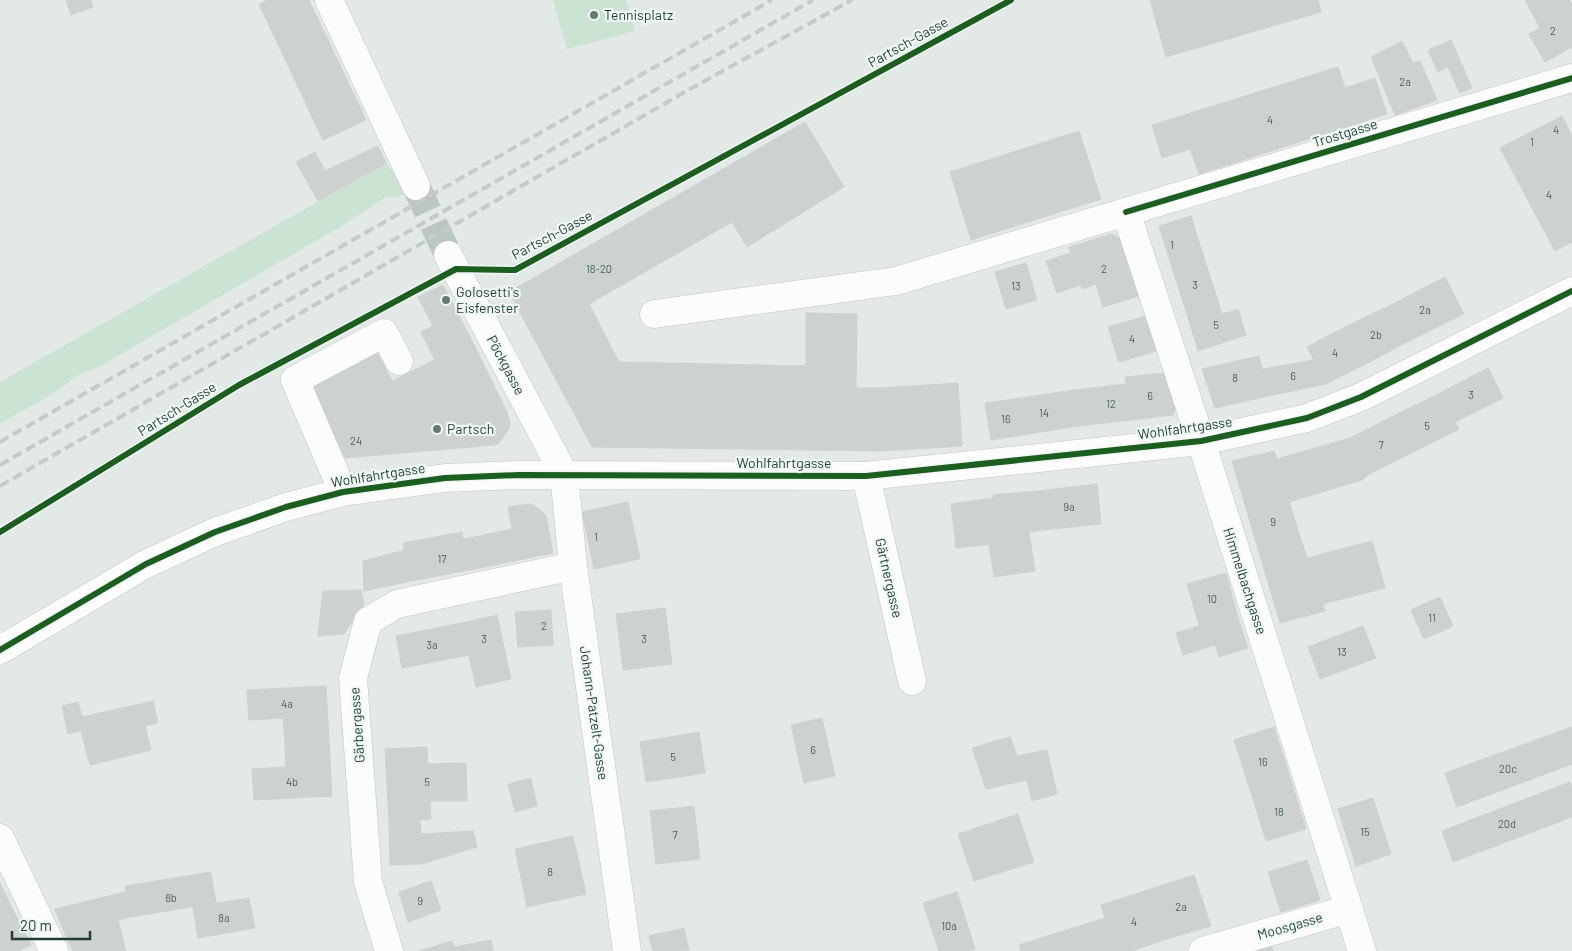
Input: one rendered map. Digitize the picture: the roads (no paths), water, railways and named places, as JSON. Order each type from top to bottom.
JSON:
[{"type":"street","points":[[329,0],[416,186]]},
{"type":"street","name":"Trostgasse","points":[[654,314],[896,281],[1572,78]]},
{"type":"street","name":"Himmelbachgasse","points":[[1126,212],[1201,441],[1362,951]]},
{"type":"street","name":"Pöckgasse","points":[[448,255],[564,474]]},
{"type":"street","name":"Wohlfahrtgasse","points":[[0,650],[146,564],[232,526],[286,507],[343,492],[445,478],[564,474],[866,476],[1201,441],[1307,418],[1361,397],[1572,292]]},
{"type":"street","points":[[343,492],[295,380],[384,333],[399,361]]},
{"type":"street","name":"Johann-Patzelt-Gasse","points":[[564,474],[573,566],[627,951]]},
{"type":"street","name":"Gärtnergasse","points":[[866,476],[912,681]]},
{"type":"street","name":"Gärbergasse","points":[[389,951],[368,882],[353,678],[368,621],[397,604],[573,566]]},
{"type":"street","points":[[0,838],[54,951]]},
{"type":"street","name":"Moosgasse","points":[[1203,951],[1349,909]]},
{"type":"tunnel","points":[[416,186],[448,255]]},
{"type":"railway","points":[[0,442],[772,0]]},
{"type":"railway","points":[[0,465],[813,0]]},
{"type":"railway","points":[[0,486],[690,89],[852,0]]},
{"type":"place","name":"Tennisplatz","points":[[594,15]]},
{"type":"place","name":"Golosetti's Eisfenster","points":[[446,300]]},
{"type":"place","name":"Partsch","points":[[437,429]]}]
